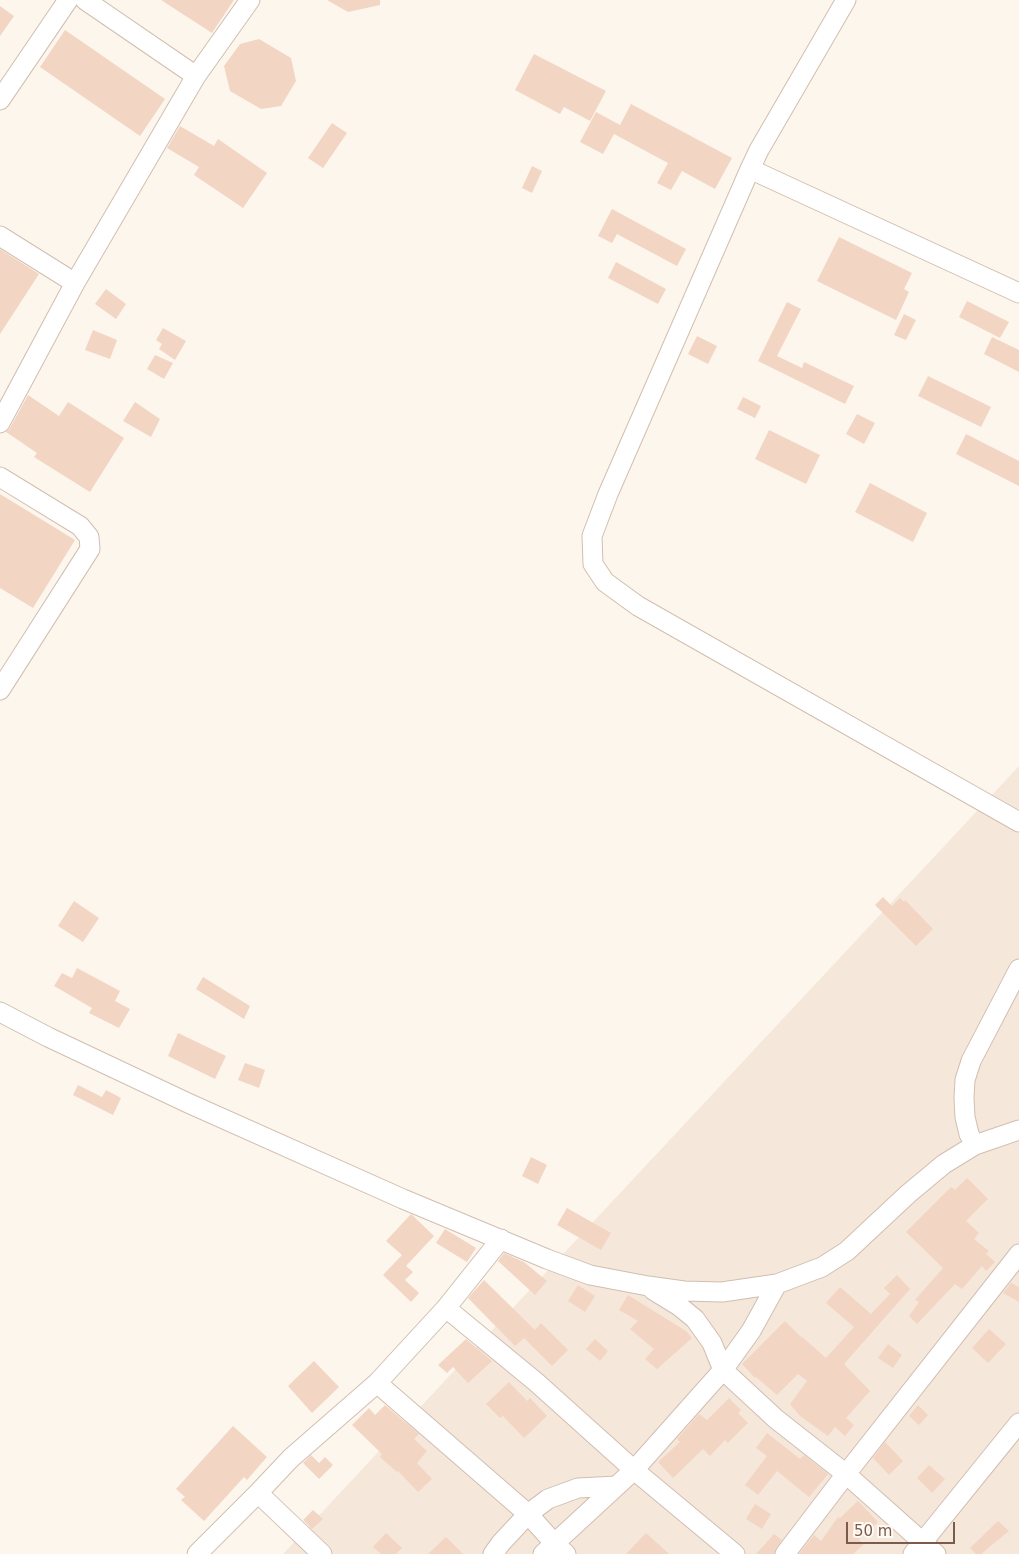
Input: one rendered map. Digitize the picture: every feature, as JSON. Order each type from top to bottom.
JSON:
[{"type":"street","points":[[0,100],[68,0]]},
{"type":"street","points":[[85,0],[196,76]]},
{"type":"street","points":[[0,424],[75,283],[196,76],[250,0]]},
{"type":"street","points":[[846,0],[759,150],[750,169],[608,494],[592,536],[593,564],[605,582],[638,606],[1019,822]]},
{"type":"street","points":[[750,169],[1019,293]]},
{"type":"street","points":[[0,236],[75,283]]},
{"type":"street","points":[[0,477],[80,526],[89,537],[90,548],[0,690]]},
{"type":"street","points":[[975,1145],[969,1134],[965,1117],[965,1080],[971,1061],[1019,969]]},
{"type":"street","points":[[0,1012],[48,1037],[196,1107],[403,1199],[546,1259],[590,1275],[684,1291],[722,1292],[778,1284],[822,1267],[847,1251],[944,1164],[975,1145],[1019,1130]]},
{"type":"street","points":[[197,1554],[291,1458],[377,1383],[446,1308],[501,1240]]},
{"type":"street","points":[[785,1554],[1019,1254]]},
{"type":"street","points":[[377,1383],[528,1514],[555,1551],[634,1470],[723,1370],[751,1331],[778,1284]]},
{"type":"street","points":[[648,1286],[695,1319],[712,1343],[723,1370],[776,1419],[846,1474],[924,1550],[1019,1423]]},
{"type":"street","points":[[446,1308],[536,1382],[634,1470],[736,1554]]},
{"type":"street","points":[[494,1554],[501,1543],[528,1514],[548,1499],[578,1488],[617,1486]]},
{"type":"street","points":[[258,1493],[322,1554]]},
{"type":"shaded area","points":[[1019,766],[1019,1554],[283,1554]]},
{"type":"building","points":[[161,0],[234,0],[212,33]]},
{"type":"building","points":[[327,0],[380,0],[380,5],[348,12]]},
{"type":"building","points":[[0,6],[14,16],[0,36]]},
{"type":"building","points":[[65,30],[165,99],[140,136],[40,67]]},
{"type":"building","points":[[259,39],[291,58],[296,81],[281,106],[261,109],[230,91],[224,66],[240,44]]},
{"type":"building","points":[[534,54],[606,91],[590,121],[564,107],[560,114],[515,90]]},
{"type":"building","points":[[631,104],[732,158],[715,189],[682,171],[671,190],[657,183],[668,163],[614,134],[603,154],[580,142],[596,112],[620,125]]},
{"type":"building","points":[[332,123],[347,133],[323,168],[308,158]]},
{"type":"building","points":[[180,126],[214,146],[218,139],[267,173],[243,208],[194,175],[199,167],[167,148]]},
{"type":"building","points":[[532,166],[542,171],[532,193],[522,188]]},
{"type":"building","points":[[612,209],[686,249],[677,266],[617,234],[612,243],[598,236]]},
{"type":"building","points":[[839,237],[912,273],[904,289],[909,292],[896,320],[817,281]]},
{"type":"building","points":[[0,249],[39,274],[0,334]]},
{"type":"building","points":[[616,262],[666,289],[658,304],[608,278]]},
{"type":"building","points":[[106,289],[126,304],[116,319],[95,304]]},
{"type":"building","points":[[967,301],[1009,322],[1000,338],[959,317]]},
{"type":"building","points":[[787,302],[801,309],[777,356],[802,368],[804,362],[854,386],[845,404],[758,361]]},
{"type":"building","points":[[904,314],[916,320],[906,340],[894,335]]},
{"type":"building","points":[[163,328],[186,341],[175,360],[159,349],[162,344],[156,340]]},
{"type":"building","points":[[93,330],[117,340],[110,359],[85,350]]},
{"type":"building","points":[[697,336],[717,346],[708,364],[688,354]]},
{"type":"building","points":[[992,337],[1019,350],[1019,372],[984,354]]},
{"type":"building","points":[[155,355],[173,363],[164,379],[147,369]]},
{"type":"building","points":[[928,376],[991,407],[981,427],[918,396]]},
{"type":"building","points":[[28,395],[59,416],[68,402],[124,438],[90,492],[34,457],[37,453],[6,432]]},
{"type":"building","points":[[743,397],[761,406],[755,418],[737,409]]},
{"type":"building","points":[[135,402],[160,419],[151,437],[123,421]]},
{"type":"building","points":[[857,414],[875,423],[864,444],[846,434]]},
{"type":"building","points":[[769,430],[820,455],[806,484],[755,459]]},
{"type":"building","points":[[966,434],[1019,461],[1019,486],[956,454]]},
{"type":"building","points":[[870,483],[927,513],[913,542],[855,512]]},
{"type":"building","points":[[0,494],[75,540],[33,608],[0,588]]},
{"type":"building","points":[[883,897],[892,906],[900,898],[904,902],[905,900],[933,929],[916,946],[875,905]]},
{"type":"building","points":[[74,901],[99,918],[83,942],[58,926]]},
{"type":"building","points":[[77,968],[120,991],[115,1001],[130,1009],[119,1028],[89,1013],[92,1008],[54,986],[62,973],[72,978]]},
{"type":"building","points":[[203,977],[250,1006],[244,1019],[196,989]]},
{"type":"building","points":[[178,1033],[226,1056],[215,1079],[168,1056]]},
{"type":"building","points":[[245,1063],[265,1070],[259,1088],[238,1080]]},
{"type":"building","points":[[78,1085],[102,1097],[106,1090],[121,1098],[113,1115],[73,1095]]},
{"type":"building","points":[[531,1157],[547,1165],[538,1184],[522,1176]]},
{"type":"building","points":[[967,1178],[988,1199],[966,1221],[979,1233],[974,1239],[989,1251],[986,1254],[995,1262],[986,1271],[982,1266],[962,1289],[955,1284],[917,1324],[909,1316],[919,1302],[915,1300],[943,1268],[906,1232],[951,1187],[955,1190]]},
{"type":"building","points":[[567,1208],[611,1233],[601,1250],[557,1225]]},
{"type":"building","points":[[411,1214],[434,1236],[406,1266],[413,1272],[405,1280],[419,1293],[411,1302],[383,1275],[402,1255],[386,1241]]},
{"type":"building","points":[[445,1229],[476,1248],[467,1262],[436,1243]]},
{"type":"building","points":[[504,1253],[524,1262],[547,1281],[535,1295],[498,1261]]},
{"type":"building","points":[[897,1275],[910,1289],[844,1364],[870,1391],[846,1418],[854,1425],[845,1436],[835,1427],[828,1436],[800,1416],[790,1404],[807,1381],[798,1374],[777,1395],[755,1378],[742,1364],[785,1321],[826,1358],[854,1327],[826,1303],[840,1287],[871,1314],[890,1294],[884,1288]]},
{"type":"building","points":[[484,1280],[535,1330],[541,1323],[568,1350],[552,1366],[524,1338],[515,1346],[468,1298]]},
{"type":"building","points":[[1011,1283],[1019,1287],[1019,1302],[1003,1293]]},
{"type":"building","points":[[578,1285],[595,1296],[585,1312],[568,1301]]},
{"type":"building","points":[[628,1295],[686,1331],[692,1338],[657,1369],[645,1359],[654,1349],[630,1329],[638,1321],[619,1310]]},
{"type":"building","points":[[989,1329],[1006,1344],[988,1363],[972,1348]]},
{"type":"building","points":[[466,1339],[492,1361],[468,1383],[453,1367],[447,1373],[438,1365]]},
{"type":"building","points":[[595,1339],[608,1351],[600,1361],[586,1349]]},
{"type":"building","points":[[888,1344],[902,1355],[893,1368],[878,1358]]},
{"type":"building","points":[[314,1361],[339,1387],[312,1413],[288,1386]]},
{"type":"building","points":[[509,1382],[527,1401],[530,1398],[547,1416],[524,1438],[503,1416],[500,1418],[486,1404]]},
{"type":"building","points":[[729,1398],[741,1410],[738,1413],[748,1423],[728,1443],[725,1440],[710,1456],[703,1449],[673,1478],[658,1462],[680,1442],[677,1439],[699,1414],[707,1420]]},
{"type":"building","points":[[385,1405],[419,1434],[414,1439],[427,1451],[417,1463],[432,1479],[418,1492],[398,1471],[380,1457],[382,1454],[352,1425],[369,1408],[375,1415]]},
{"type":"building","points":[[918,1405],[928,1415],[919,1425],[909,1416]]},
{"type":"building","points":[[233,1426],[267,1457],[247,1480],[244,1477],[204,1521],[181,1500],[185,1497],[176,1489]]},
{"type":"building","points":[[767,1433],[800,1459],[804,1455],[828,1474],[809,1497],[777,1471],[758,1495],[745,1485],[767,1456],[756,1448]]},
{"type":"building","points":[[885,1442],[903,1461],[889,1475],[873,1458]]},
{"type":"building","points":[[311,1455],[319,1463],[325,1457],[333,1465],[319,1479],[303,1463]]},
{"type":"building","points":[[929,1465],[945,1479],[932,1493],[917,1478]]},
{"type":"building","points":[[858,1501],[878,1522],[859,1540],[864,1544],[853,1554],[799,1554],[814,1535],[821,1541],[838,1517],[840,1518]]},
{"type":"building","points":[[755,1504],[771,1514],[762,1529],[746,1519]]},
{"type":"building","points":[[313,1510],[323,1519],[312,1529],[303,1520]]},
{"type":"building","points":[[998,1521],[1009,1531],[981,1554],[976,1554],[970,1548]]},
{"type":"building","points":[[386,1533],[402,1548],[396,1554],[381,1554],[373,1547]]},
{"type":"building","points":[[646,1533],[656,1542],[669,1554],[626,1554]]},
{"type":"building","points":[[774,1534],[782,1540],[774,1554],[756,1554]]},
{"type":"building","points":[[446,1537],[463,1554],[428,1554]]}]
